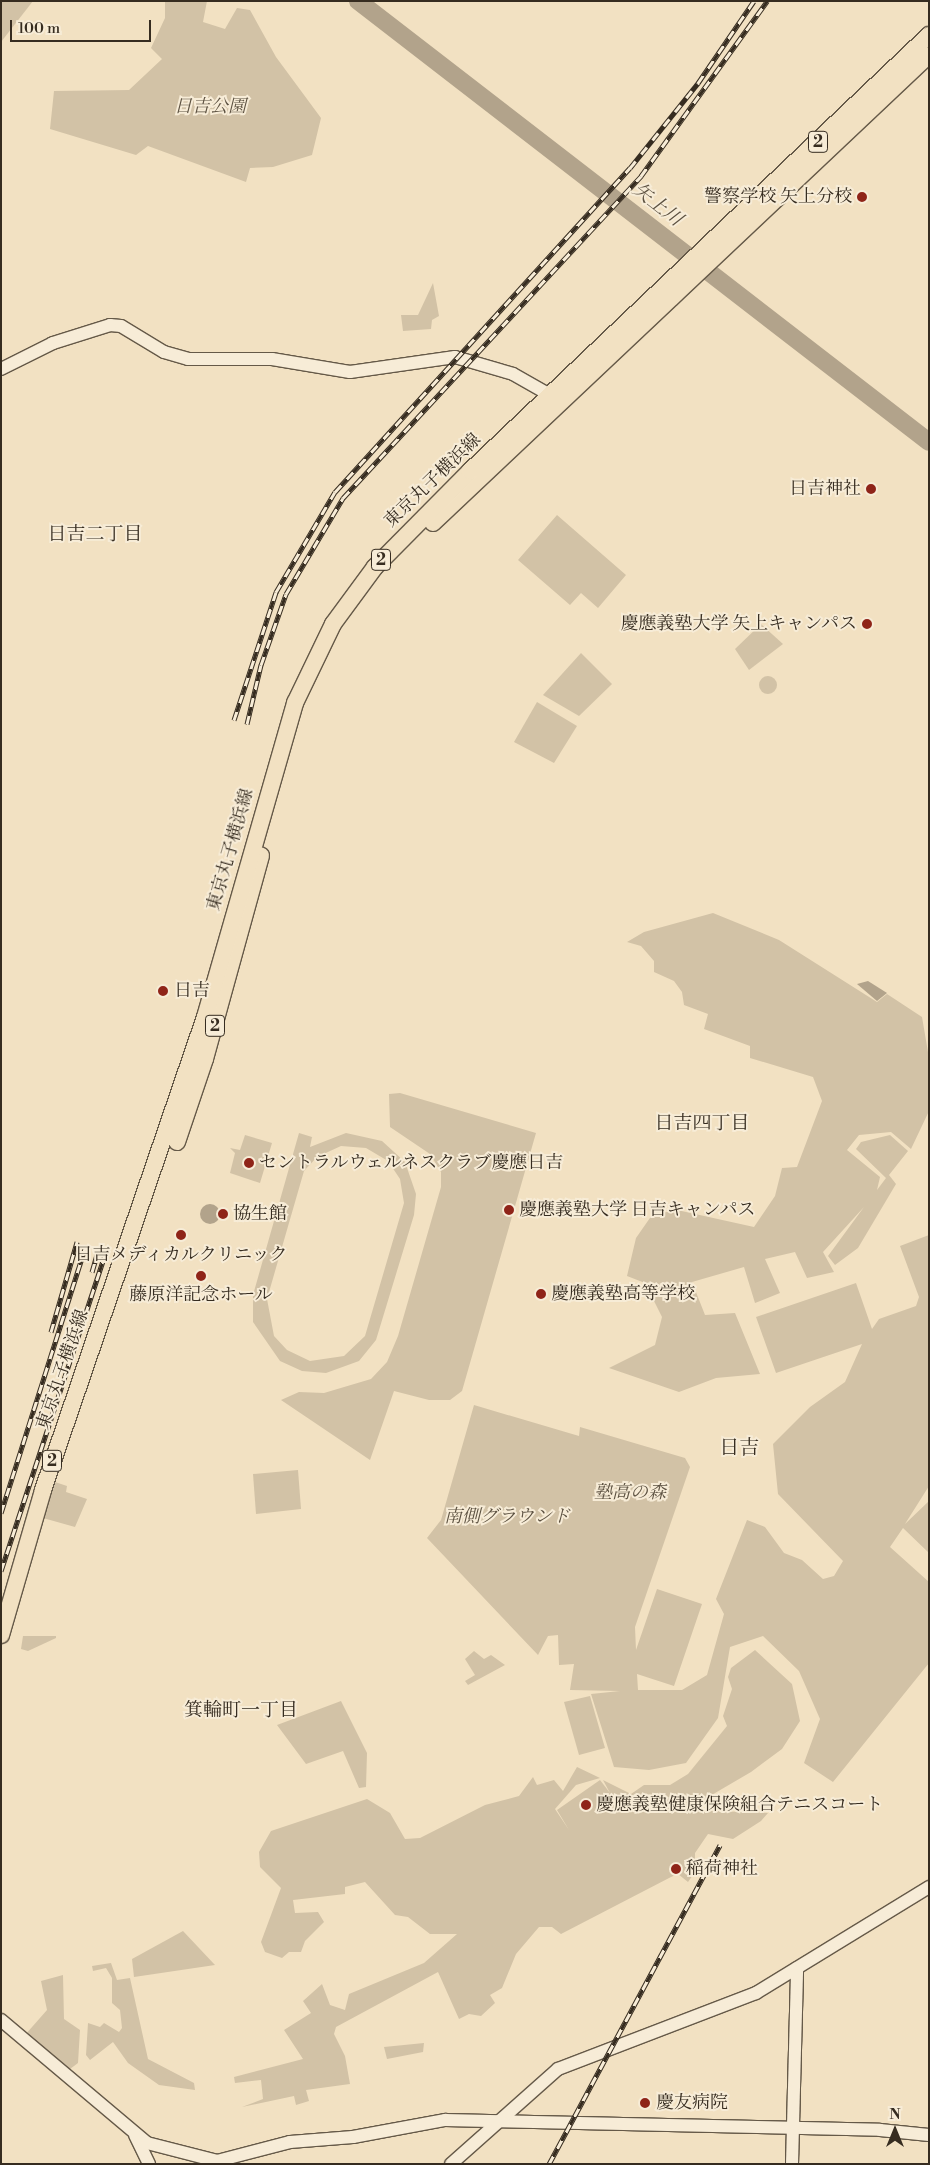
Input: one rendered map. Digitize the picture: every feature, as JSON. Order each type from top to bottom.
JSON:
[{"type":"main road","name":"東京丸子横浜線","points":[[113,1290],[164,1179],[205,1059],[299,726],[336,639],[394,562],[690,273],[929,35]]},
{"type":"main road","name":"東京丸子横浜線","points":[[712,251],[929,55]]},
{"type":"main road","name":"東京丸子横浜線","points":[[1,1635],[29,1532],[205,1017],[286,732],[310,665],[333,624],[375,566],[550,395],[690,273]]},
{"type":"street","points":[[1,369],[53,343],[110,325],[121,326],[164,352],[188,359],[272,359],[350,372],[456,358],[513,374],[550,395]]},
{"type":"street","points":[[451,2164],[498,2120],[558,2069],[756,1993],[929,1887]]},
{"type":"street","points":[[792,2164],[797,1968]]},
{"type":"street","points":[[1,2020],[136,2135],[162,2149],[231,2160],[290,2142],[353,2137],[433,2121],[498,2120],[793,2128],[929,2135]]},
{"type":"street","points":[[136,2135],[149,2164]]},
{"type":"green space","points":[[1,1],[33,1],[1,42]]},
{"type":"green space","name":"日吉公園","points":[[165,1],[207,1],[203,22],[225,29],[237,8],[250,10],[276,57],[321,118],[312,155],[273,167],[250,168],[246,182],[148,146],[136,155],[50,129],[54,91],[129,90],[162,59],[151,48],[165,18]]},
{"type":"green space","points":[[433,283],[439,316],[432,320],[431,329],[403,331],[401,315],[418,315]]},
{"type":"green space","points":[[557,515],[626,575],[598,608],[581,593],[570,605],[518,560]]},
{"type":"green space","points":[[761,624],[783,644],[749,670],[735,649]]},
{"type":"green space","points":[[581,653],[612,684],[579,716],[543,695]]},
{"type":"green space","points":[[768,676],[774,679],[777,685],[774,691],[768,694],[762,691],[759,685],[762,679]]},
{"type":"green space","points":[[537,702],[577,726],[554,763],[514,742]]},
{"type":"green space","points":[[713,913],[779,940],[877,1002],[887,994],[922,1017],[929,1058],[929,1111],[911,1149],[891,1132],[859,1135],[847,1150],[880,1177],[877,1190],[886,1178],[856,1149],[861,1142],[890,1135],[908,1151],[889,1175],[896,1184],[858,1248],[835,1265],[828,1256],[864,1207],[823,1252],[834,1272],[807,1278],[795,1252],[765,1259],[780,1293],[755,1303],[744,1267],[692,1282],[705,1315],[735,1313],[760,1374],[716,1378],[679,1392],[609,1368],[655,1345],[662,1317],[645,1283],[627,1276],[636,1238],[652,1215],[677,1210],[754,1227],[775,1196],[782,1168],[797,1167],[822,1101],[813,1077],[750,1058],[750,1046],[704,1029],[708,1014],[684,1005],[682,992],[674,981],[654,972],[654,961],[641,946],[627,942],[644,932]]},
{"type":"green space","points":[[400,1093],[536,1133],[462,1391],[450,1400],[429,1400],[394,1391],[370,1460],[281,1400],[299,1392],[324,1393],[371,1379],[387,1362],[398,1336],[441,1187],[441,1172],[430,1154],[390,1127],[389,1094]]},
{"type":"green space","points":[[299,1133],[312,1137],[310,1147],[346,1133],[382,1141],[405,1162],[416,1194],[414,1215],[376,1340],[359,1361],[326,1373],[302,1371],[280,1361],[253,1322],[253,1295]],"holes":[[[341,1146],[366,1148],[388,1161],[400,1179],[404,1203],[365,1336],[344,1356],[310,1361],[287,1350],[274,1336],[267,1299],[304,1171],[317,1157]]]},
{"type":"green space","name":"セントラルウェルネスクラブ慶應日吉","points":[[245,1135],[272,1143],[260,1183],[230,1173],[235,1153],[230,1148],[240,1150]]},
{"type":"green space","points":[[929,1235],[929,1486],[905,1524],[929,1501],[929,1553],[903,1528],[890,1547],[929,1582],[929,1663],[833,1782],[804,1763],[820,1719],[799,1671],[763,1636],[730,1647],[718,1718],[686,1763],[649,1770],[614,1767],[591,1694],[620,1691],[570,1690],[574,1664],[559,1665],[558,1635],[548,1636],[538,1655],[427,1538],[441,1520],[474,1405],[579,1436],[580,1427],[685,1458],[690,1467],[635,1627],[636,1650],[657,1589],[702,1604],[674,1686],[637,1674],[638,1690],[682,1690],[707,1675],[724,1614],[716,1599],[747,1520],[765,1527],[784,1553],[802,1560],[823,1579],[834,1576],[843,1561],[778,1494],[773,1444],[810,1407],[845,1382],[862,1344],[776,1373],[756,1317],[856,1283],[872,1329],[879,1319],[916,1306],[919,1297],[900,1246]]},
{"type":"green space","points":[[298,1470],[301,1509],[256,1514],[253,1474]]},
{"type":"green space","points":[[55,1482],[67,1486],[66,1492],[87,1499],[75,1527],[43,1518]]},
{"type":"green space","points":[[23,1636],[56,1636],[56,1638],[28,1651],[21,1649]]},
{"type":"green space","points":[[755,1650],[792,1684],[800,1721],[782,1749],[751,1772],[686,1810],[768,1813],[761,1821],[733,1839],[708,1834],[695,1853],[695,1872],[688,1882],[678,1874],[561,1934],[552,1927],[539,1927],[516,1954],[502,1988],[490,1995],[495,2003],[481,2016],[469,2014],[459,2019],[438,1972],[336,2027],[334,2034],[345,2056],[350,2084],[306,2090],[309,2101],[296,2105],[294,2096],[242,2107],[263,2099],[261,2080],[235,2083],[234,2077],[303,2059],[284,2030],[311,2013],[303,2001],[322,1984],[330,2005],[345,2010],[349,1994],[424,1963],[457,1934],[430,1934],[408,1917],[395,1915],[365,1882],[345,1887],[345,1894],[293,1900],[295,1913],[318,1912],[324,1922],[305,1941],[301,1952],[289,1952],[282,1958],[265,1952],[261,1942],[281,1888],[260,1867],[259,1852],[271,1831],[367,1799],[390,1813],[405,1839],[420,1838],[485,1805],[519,1796],[533,1777],[537,1785],[554,1780],[563,1791],[577,1767],[600,1778],[576,1785],[555,1809],[569,1830],[557,1810],[600,1780],[610,1793],[603,1780],[631,1794],[644,1785],[670,1785],[688,1774],[727,1726],[723,1716],[732,1689],[728,1677],[731,1668]]},
{"type":"green space","points":[[474,1651],[484,1659],[491,1655],[505,1665],[468,1685],[465,1681],[475,1675],[465,1659]]},
{"type":"green space","name":"慶應義塾健康保険組合テニスコート","points":[[590,1696],[605,1748],[579,1755],[564,1702]]},
{"type":"green space","points":[[341,1701],[367,1753],[366,1787],[359,1788],[343,1751],[306,1764],[277,1725]]},
{"type":"green space","points":[[183,1931],[215,1965],[134,1977],[132,1959]]},
{"type":"green space","points":[[111,1963],[117,1980],[130,1978],[148,2059],[194,2083],[195,2090],[159,2085],[128,2063],[113,2042],[90,2060],[86,2055],[88,2023],[100,2027],[104,2023],[119,2032],[122,2028],[120,2010],[112,2003],[112,1978],[106,1968],[93,1971],[92,1966]]},
{"type":"green space","points":[[63,1975],[64,2019],[80,2030],[78,2063],[66,2072],[25,2035],[47,2010],[41,1981]]},
{"type":"green space","points":[[424,2043],[423,2052],[387,2059],[384,2047]]},
{"type":"shaded area","points":[[868,981],[887,993],[877,1001],[857,984]]},
{"type":"shaded area","points":[[206,1204],[214,1204],[220,1210],[220,1218],[214,1224],[206,1224],[200,1218],[200,1210]]},
{"type":"waterway","name":"矢上川","points":[[358,1],[929,442]]},
{"type":"railway","points":[[234,720],[276,592],[335,492],[630,168],[698,83],[754,1]]},
{"type":"railway","points":[[247,724],[261,665],[286,594],[343,498],[641,176],[767,1]]},
{"type":"railway","points":[[51,1332],[77,1242]]},
{"type":"railway","points":[[1,1513],[86,1245]]},
{"type":"railway","points":[[92,1272],[99,1248]]},
{"type":"railway","points":[[1,1571],[106,1251]]},
{"type":"railway","points":[[549,2164],[720,1845]]},
{"type":"place","name":"警察学校 矢上分校","points":[[862,197]]},
{"type":"place","name":"日吉神社","points":[[871,489]]},
{"type":"place","name":"慶應義塾大学 矢上キャンパス","points":[[867,624]]},
{"type":"place","name":"日吉","points":[[163,991]]},
{"type":"place","name":"セントラルウェルネスクラブ慶應日吉","points":[[249,1163]]},
{"type":"place","name":"慶應義塾大学 日吉キャンパス","points":[[509,1210]]},
{"type":"place","name":"協生館","points":[[223,1214]]},
{"type":"place","name":"日吉メディカルクリニック","points":[[181,1235]]},
{"type":"place","name":"藤原洋記念ホール","points":[[201,1276]]},
{"type":"place","name":"慶應義塾高等学校","points":[[541,1294]]},
{"type":"place","name":"慶應義塾健康保険組合テニスコート","points":[[586,1805]]},
{"type":"place","name":"稲荷神社","points":[[676,1869]]},
{"type":"place","name":"慶友病院","points":[[645,2103]]},
{"type":"district","name":"日吉二丁目","points":[[95,535]]},
{"type":"district","name":"日吉四丁目","points":[[702,1124]]},
{"type":"district","name":"日吉","points":[[739,1448]]},
{"type":"district","name":"箕輪町一丁目","points":[[241,1711]]},
{"type":"park label","name":"塾高の森","points":[[630,1493]]},
{"type":"park label","name":"南側グラウンド","points":[[507,1517]]}]
